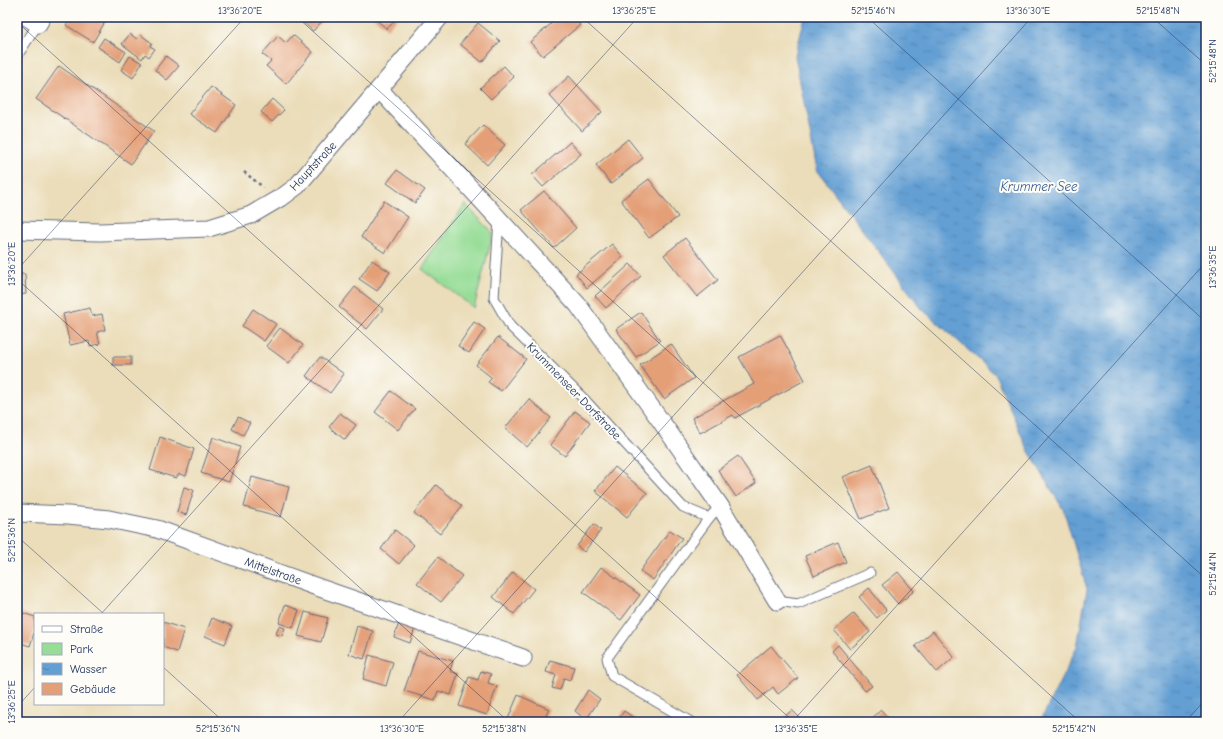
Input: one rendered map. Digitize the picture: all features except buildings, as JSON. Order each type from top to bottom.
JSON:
[{"type":"street","name":"Hauptstraße","points":[[17,230],[100,232],[209,228],[251,215],[285,195],[297,186],[440,17]]},
{"type":"street","points":[[379,89],[578,305],[670,434],[714,512],[777,601]]},
{"type":"street","name":"Mittelstraße","points":[[17,513],[68,515],[109,519],[157,530],[523,658]]},
{"type":"lane","points":[[17,56],[36,19]]},
{"type":"lane","name":"Krummenseer Dorfstraße","points":[[499,219],[494,298],[510,326],[586,401],[683,506],[714,512]]},
{"type":"lane","points":[[691,722],[612,676],[607,658],[714,512]]},
{"type":"lane","points":[[777,601],[798,604],[870,573]]},
{"type":"green space","points":[[465,204],[493,233],[474,308],[422,269]]},
{"type":"water","name":"Krummer See","points":[[805,17],[1206,17],[1206,722],[1040,722],[1077,647],[1087,589],[1064,511],[1027,448],[995,374],[922,309],[817,170],[795,56]]}]
